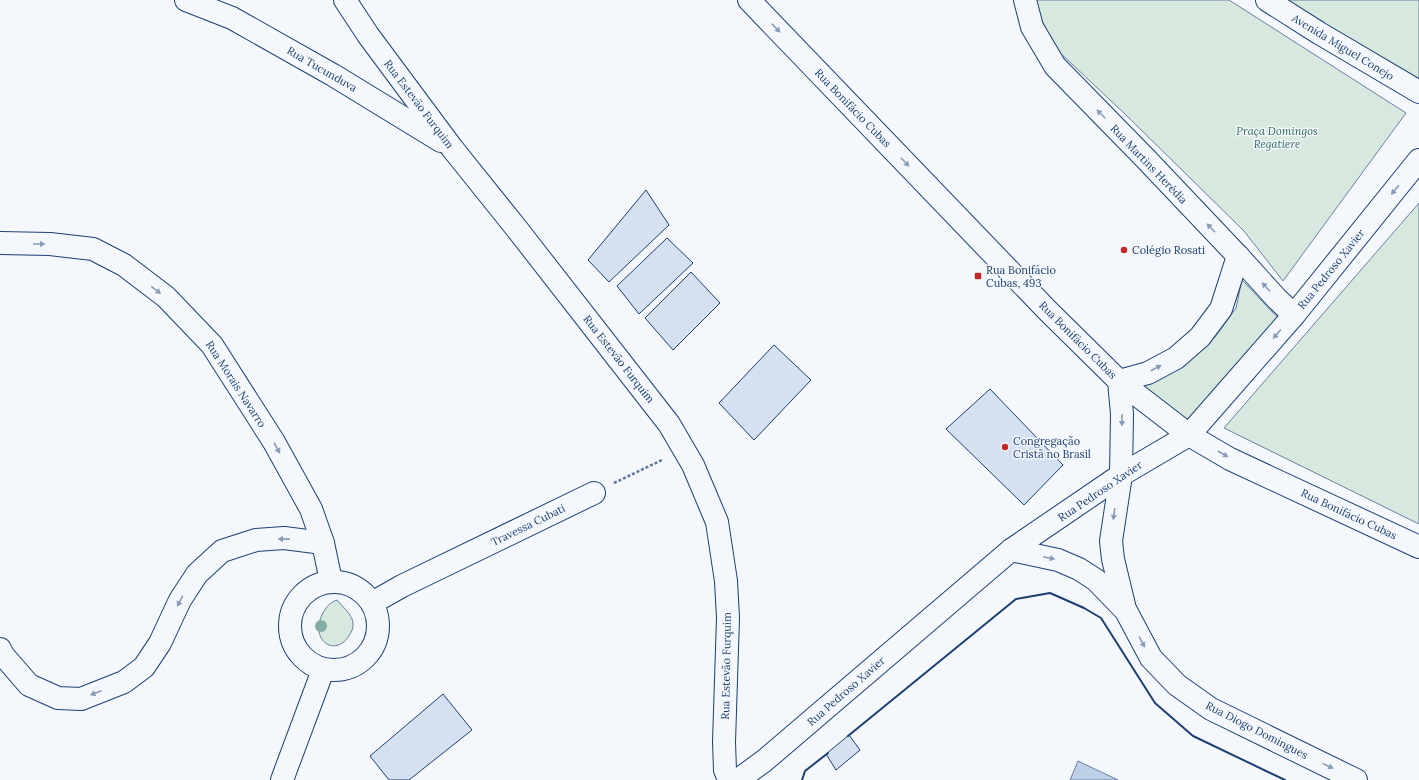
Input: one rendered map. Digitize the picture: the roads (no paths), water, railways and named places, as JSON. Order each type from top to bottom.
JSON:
[{"type":"street","name":"Rua Tucunduva","points":[[186,0],[232,18],[333,75],[452,148]]},
{"type":"street","name":"Rua Estevão Furquim","points":[[345,0],[368,35],[452,148],[670,424],[693,464],[717,522],[726,581],[728,618],[724,770],[729,780]]},
{"type":"street","name":"Rua Bonifácio Cubas","points":[[749,0],[1048,311],[1119,381],[1189,435],[1230,458],[1419,547]]},
{"type":"street","name":"Rua Martins Herédia","points":[[1025,0],[1032,27],[1054,66],[1146,159],[1238,256],[1276,299],[1294,315]]},
{"type":"street","name":"Avenida Miguel Conejo","points":[[1267,0],[1319,34],[1419,92]]},
{"type":"street","name":"Rua Pedroso Xavier","points":[[738,780],[764,761],[1011,550],[1120,475],[1189,435],[1294,315],[1419,160]]},
{"type":"street","name":"Rua Morais Navarro","points":[[0,243],[50,244],[93,249],[124,265],[166,297],[212,345],[274,442],[311,509],[323,542],[331,581]]},
{"type":"street","points":[[1119,381],[1148,373],[1176,358],[1200,337],[1221,308],[1238,256]]},
{"type":"street","name":"Rua Diogo Domingues","points":[[1119,381],[1122,414],[1120,475],[1111,541],[1113,559],[1126,611],[1151,658],[1177,686],[1211,709],[1356,780]]},
{"type":"street","name":"Travessa Cubati","points":[[372,603],[402,586],[594,493]]},
{"type":"street","points":[[0,649],[3,655],[29,685],[58,698],[81,699],[124,682],[144,667],[160,643],[184,593],[197,574],[222,551],[256,540],[284,538],[323,542]]},
{"type":"street","name":"Rua Diogo Domingues","points":[[1011,550],[1058,560],[1079,570],[1096,580],[1126,611]]},
{"type":"street","points":[[331,581],[355,586],[372,603],[378,623],[375,644],[362,661],[344,670],[322,670],[301,657],[289,635],[292,610],[307,590],[331,581]]},
{"type":"street","points":[[282,780],[322,670]]},
{"type":"water","points":[[1078,761],[1118,780],[1070,780]]},
{"type":"place","name":"Colégio Rosati","points":[[1124,250]]},
{"type":"place","name":"Rua Bonifácio Cubas, 493","points":[[978,276]]},
{"type":"place","name":"Congregação Cristã no Brasil","points":[[1005,447]]},
{"type":"park label","name":"Praça Domingos Regatiere","points":[[1277,137]]}]
